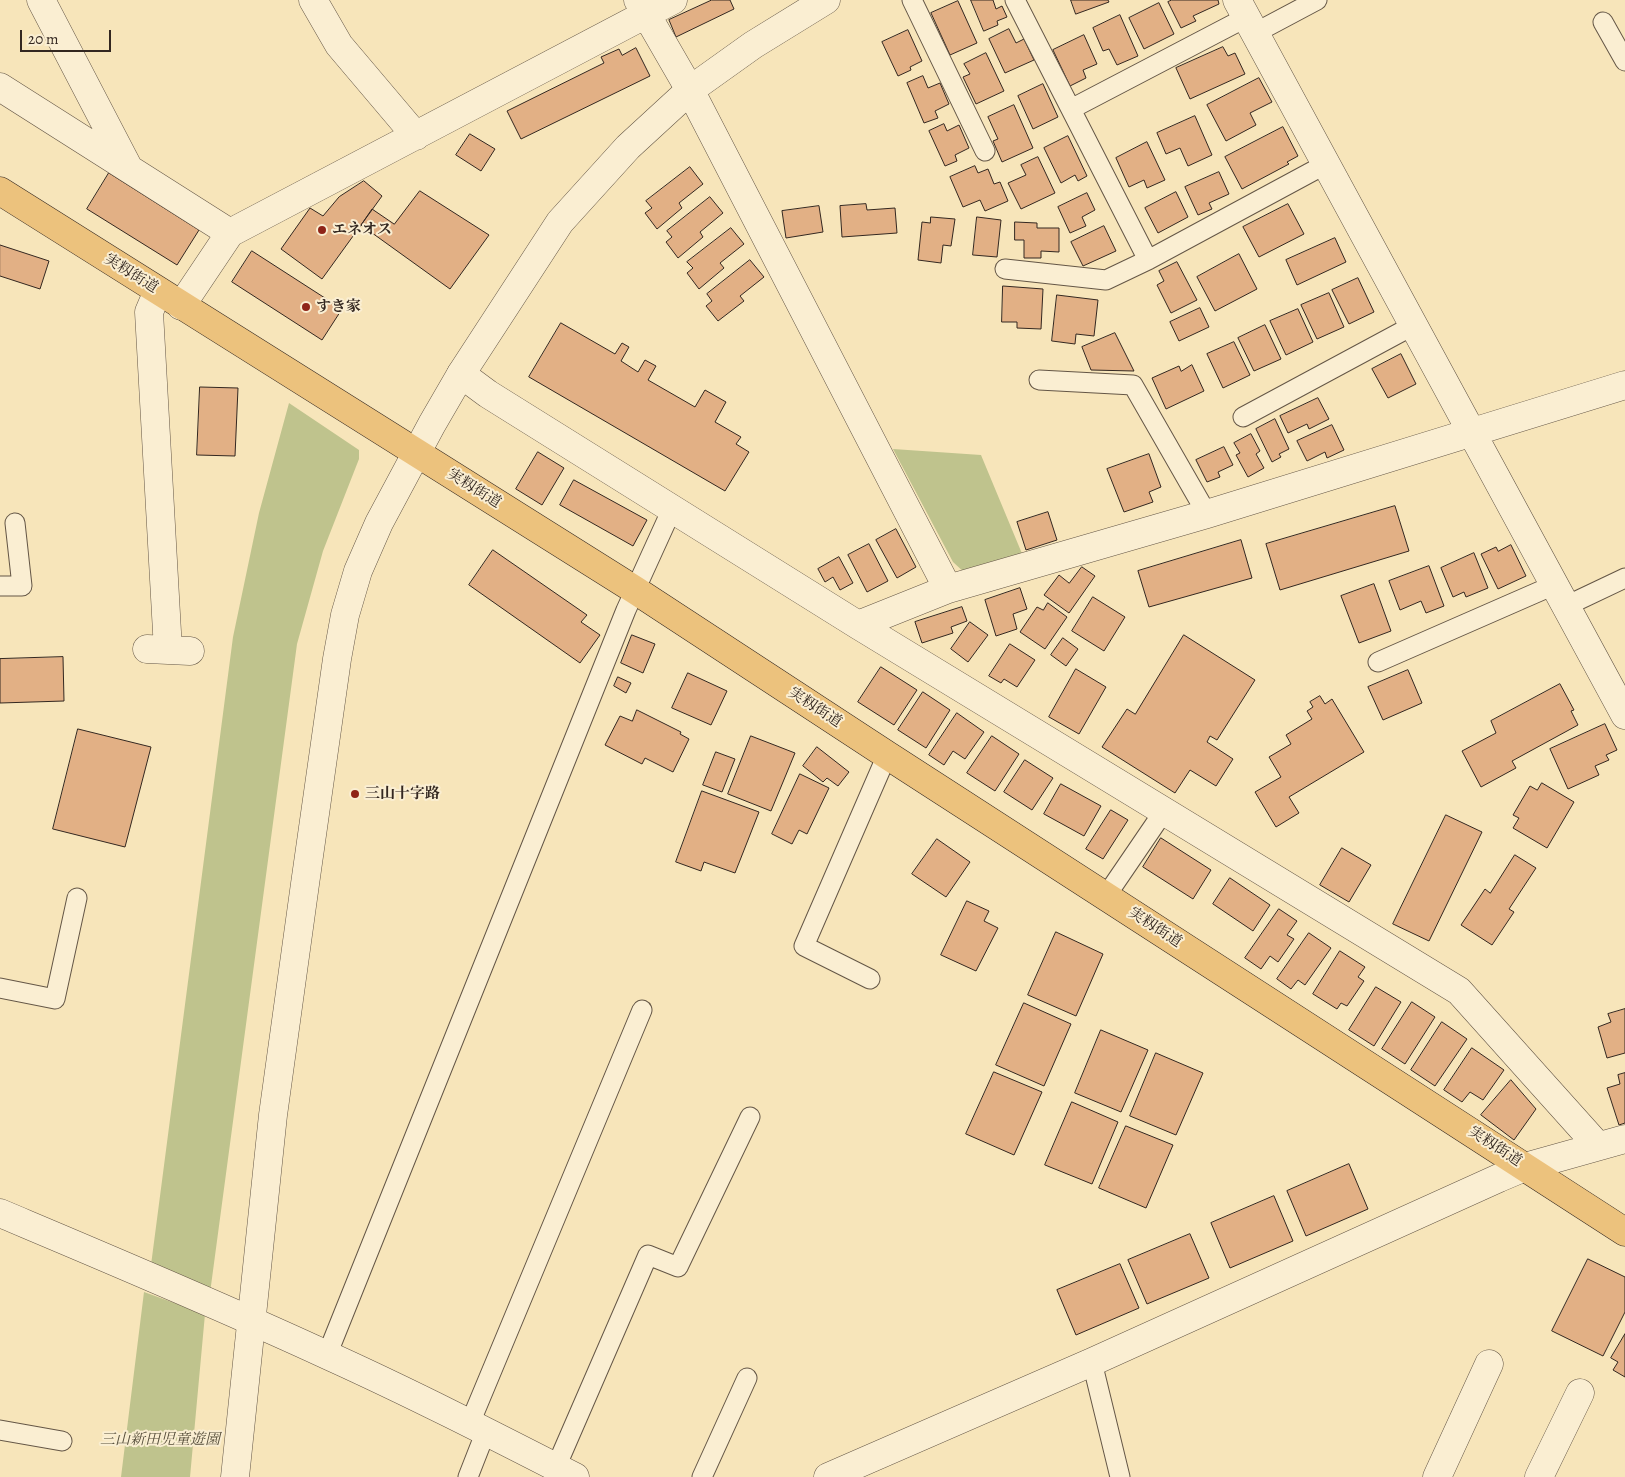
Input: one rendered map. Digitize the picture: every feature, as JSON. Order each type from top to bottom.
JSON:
[{"type":"main road","name":"実籾街道","points":[[0,191],[180,306],[635,590],[1625,1232]]},
{"type":"street","points":[[41,0],[128,168]]},
{"type":"street","points":[[313,0],[339,45],[416,136]]},
{"type":"street","points":[[180,306],[230,233],[416,136],[641,7],[673,0]]},
{"type":"street","points":[[235,1477],[275,1105],[305,884],[337,659],[345,615],[358,571],[379,523],[415,453],[461,374],[560,222],[628,147],[690,90],[753,44],[826,0]]},
{"type":"street","points":[[641,7],[690,90],[948,589]]},
{"type":"street","points":[[1246,17],[1625,715]]},
{"type":"street","points":[[0,87],[230,233]]},
{"type":"street","points":[[158,291],[149,312],[168,650]]},
{"type":"street","points":[[461,374],[488,394],[858,625],[1459,991],[1598,1146]]},
{"type":"street","points":[[858,625],[948,589],[1206,514],[1625,384]]},
{"type":"street","points":[[828,1477],[1092,1362],[1526,1167],[1625,1140]]},
{"type":"street","points":[[0,1213],[327,1354],[478,1427],[565,1472]]},
{"type":"street","points":[[1437,1477],[1489,1364]]},
{"type":"street","points":[[1539,1477],[1580,1393]]},
{"type":"lane","points":[[912,0],[985,151]]},
{"type":"lane","points":[[1014,0],[1148,260]]},
{"type":"lane","points":[[1071,108],[1246,17],[1317,0]]},
{"type":"lane","points":[[1602,22],[1625,61]]},
{"type":"lane","points":[[1005,269],[1106,280],[1148,260],[1326,164]]},
{"type":"lane","points":[[1243,417],[1414,325]]},
{"type":"lane","points":[[1040,380],[1133,385],[1206,514]]},
{"type":"lane","points":[[327,1354],[635,590],[672,509]]},
{"type":"lane","points":[[0,586],[22,586],[15,523]]},
{"type":"lane","points":[[1378,662],[1560,596],[1625,578]]},
{"type":"lane","points":[[870,979],[804,946],[887,755]]},
{"type":"lane","points":[[1106,896],[1164,811]]},
{"type":"lane","points":[[0,988],[55,999],[77,898]]},
{"type":"lane","points":[[468,1477],[478,1427],[642,1010]]},
{"type":"lane","points":[[565,1472],[648,1255],[678,1267],[750,1117]]},
{"type":"lane","points":[[1092,1362],[1120,1477]]},
{"type":"lane","points":[[702,1477],[746,1378]]},
{"type":"lane","points":[[0,1430],[62,1441]]},
{"type":"green space","points":[[289,403],[359,450],[359,459],[323,551],[297,644],[210,1293],[151,1265],[233,637],[259,513]]},
{"type":"green space","points":[[893,449],[981,455],[1023,556],[966,574],[953,562]]},
{"type":"green space","name":"三山新田児童遊園","points":[[144,1292],[205,1314],[190,1477],[121,1477]]},
{"type":"building","points":[[712,0],[730,0],[734,9],[676,37],[669,20]]},
{"type":"building","points":[[971,0],[993,0],[996,9],[1002,6],[1007,17],[997,21],[998,25],[984,31]]},
{"type":"building","points":[[1071,0],[1108,0],[1109,2],[1076,14]]},
{"type":"building","points":[[1172,0],[1218,0],[1219,4],[1193,16],[1196,21],[1181,28],[1168,2]]},
{"type":"building","points":[[958,1],[977,43],[950,55],[931,13]]},
{"type":"building","points":[[1159,3],[1174,34],[1144,49],[1129,18]]},
{"type":"building","points":[[1120,15],[1138,56],[1117,65],[1109,49],[1103,51],[1093,28]]},
{"type":"building","points":[[1009,29],[1016,43],[1024,39],[1034,60],[1005,73],[989,39]]},
{"type":"building","points":[[908,30],[922,61],[910,67],[911,70],[898,76],[882,42]]},
{"type":"building","points":[[1084,35],[1097,64],[1083,70],[1086,78],[1070,86],[1053,50]]},
{"type":"building","points":[[1223,47],[1228,56],[1235,53],[1245,74],[1190,99],[1176,68]]},
{"type":"building","points":[[636,48],[650,76],[521,139],[507,111],[604,63],[601,57],[619,49],[622,55]]},
{"type":"building","points":[[986,53],[1004,91],[976,104],[963,77],[970,74],[964,64]]},
{"type":"building","points":[[923,76],[928,88],[940,83],[949,104],[935,111],[938,118],[924,123],[907,83]]},
{"type":"building","points":[[1259,78],[1272,102],[1250,113],[1256,125],[1226,141],[1207,105]]},
{"type":"building","points":[[1043,84],[1058,117],[1033,129],[1018,96]]},
{"type":"building","points":[[1014,105],[1033,148],[1002,162],[993,141],[998,139],[988,117]]},
{"type":"building","points":[[1195,116],[1212,155],[1188,166],[1180,148],[1166,154],[1157,133]]},
{"type":"building","points":[[944,124],[947,131],[959,125],[969,148],[955,155],[957,161],[945,166],[929,131]]},
{"type":"building","points":[[1283,127],[1298,156],[1287,162],[1289,164],[1242,189],[1225,157]]},
{"type":"building","points":[[470,134],[495,149],[481,171],[456,155]]},
{"type":"building","points":[[1068,136],[1087,176],[1078,181],[1075,175],[1061,183],[1044,148]]},
{"type":"building","points":[[1147,142],[1165,180],[1147,188],[1144,180],[1129,187],[1116,158]]},
{"type":"building","points":[[1038,157],[1055,193],[1021,209],[1008,183],[1026,175],[1021,165]]},
{"type":"building","points":[[975,166],[978,173],[988,169],[994,184],[1000,182],[1008,201],[985,211],[980,200],[963,207],[950,177]]},
{"type":"building","points":[[690,167],[703,184],[679,203],[682,208],[657,229],[645,213],[652,208],[646,201]]},
{"type":"building","points":[[1219,172],[1229,194],[1209,203],[1212,209],[1198,215],[1185,187]]},
{"type":"building","points":[[109,173],[199,230],[177,265],[87,209]]},
{"type":"building","points":[[364,181],[382,196],[322,279],[281,249],[310,208],[323,216],[339,197]]},
{"type":"building","points":[[420,191],[489,235],[450,289],[361,225],[372,209],[394,224]]},
{"type":"building","points":[[1176,192],[1188,217],[1158,233],[1145,208]]},
{"type":"building","points":[[1087,193],[1095,210],[1082,217],[1086,226],[1070,233],[1058,207]]},
{"type":"building","points":[[710,197],[723,213],[700,232],[703,237],[678,258],[666,242],[672,237],[667,231]]},
{"type":"building","points":[[866,204],[867,210],[895,208],[897,233],[842,237],[840,206]]},
{"type":"building","points":[[1288,204],[1304,234],[1259,257],[1243,227]]},
{"type":"building","points":[[819,206],[823,232],[786,238],[782,211]]},
{"type":"building","points":[[931,217],[955,219],[951,246],[943,245],[941,263],[918,260],[922,222],[930,223]]},
{"type":"building","points":[[977,217],[1001,220],[997,257],[973,255]]},
{"type":"building","points":[[1015,222],[1037,223],[1037,228],[1059,228],[1059,252],[1041,251],[1041,258],[1024,258],[1024,240],[1015,240]]},
{"type":"building","points":[[1104,226],[1116,251],[1083,266],[1071,242]]},
{"type":"building","points":[[731,228],[744,244],[720,263],[724,268],[699,289],[687,273],[693,268],[687,262]]},
{"type":"building","points":[[1335,238],[1346,262],[1297,285],[1286,260]]},
{"type":"building","points":[[0,245],[49,261],[40,289],[0,276]]},
{"type":"building","points":[[252,251],[342,309],[322,340],[232,282]]},
{"type":"building","points":[[1239,254],[1257,289],[1215,311],[1197,277]]},
{"type":"building","points":[[750,260],[764,277],[740,296],[744,301],[718,321],[706,306],[712,301],[707,294]]},
{"type":"building","points":[[1177,262],[1197,300],[1171,313],[1157,285],[1164,281],[1159,271]]},
{"type":"building","points":[[1358,278],[1374,312],[1349,324],[1332,290]]},
{"type":"building","points":[[1003,286],[1043,289],[1041,329],[1017,328],[1017,322],[1002,322]]},
{"type":"building","points":[[1329,293],[1344,327],[1317,339],[1301,305]]},
{"type":"building","points":[[1057,295],[1098,300],[1094,336],[1076,334],[1075,344],[1052,341]]},
{"type":"building","points":[[1200,308],[1209,327],[1179,341],[1170,322]]},
{"type":"building","points":[[1298,309],[1313,342],[1286,355],[1270,321]]},
{"type":"building","points":[[561,323],[615,354],[622,343],[629,347],[621,361],[638,372],[645,360],[656,366],[648,380],[695,407],[705,390],[726,402],[715,422],[741,437],[736,444],[749,452],[725,491],[529,377]]},
{"type":"building","points":[[1265,325],[1281,359],[1254,371],[1238,338]]},
{"type":"building","points":[[1115,333],[1134,371],[1091,370],[1082,347]]},
{"type":"building","points":[[1234,342],[1250,375],[1223,388],[1207,354]]},
{"type":"building","points":[[1401,354],[1416,384],[1388,398],[1372,369]]},
{"type":"building","points":[[1192,365],[1204,391],[1166,409],[1152,378],[1179,366],[1181,371]]},
{"type":"building","points":[[200,387],[238,388],[235,456],[197,455]]},
{"type":"building","points":[[1318,398],[1329,419],[1309,429],[1307,424],[1288,433],[1280,416]]},
{"type":"building","points":[[1275,419],[1289,449],[1279,454],[1281,457],[1272,462],[1256,429]]},
{"type":"building","points":[[1332,425],[1344,450],[1327,458],[1325,452],[1307,461],[1297,441]]},
{"type":"building","points":[[1251,434],[1260,451],[1256,454],[1264,468],[1248,477],[1236,455],[1240,453],[1234,443]]},
{"type":"building","points":[[1224,447],[1233,465],[1218,472],[1220,477],[1207,482],[1196,460]]},
{"type":"building","points":[[538,452],[564,468],[542,505],[516,489]]},
{"type":"building","points":[[1149,454],[1161,487],[1149,492],[1153,502],[1124,512],[1107,469]]},
{"type":"building","points":[[574,480],[647,520],[633,546],[560,505]]},
{"type":"building","points":[[1395,506],[1409,551],[1280,590],[1266,544]]},
{"type":"building","points":[[1048,512],[1057,540],[1026,550],[1017,522]]},
{"type":"building","points":[[896,529],[916,567],[897,578],[876,540]]},
{"type":"building","points":[[1241,540],[1252,578],[1149,607],[1138,571]]},
{"type":"building","points":[[869,544],[888,581],[867,592],[848,555]]},
{"type":"building","points":[[1511,545],[1526,576],[1498,589],[1481,554],[1496,547],[1498,551]]},
{"type":"building","points":[[493,550],[587,615],[581,622],[600,635],[580,663],[469,585]]},
{"type":"building","points":[[1474,553],[1488,588],[1466,597],[1464,592],[1453,597],[1441,568]]},
{"type":"building","points":[[839,557],[853,583],[840,590],[833,577],[825,582],[818,569]]},
{"type":"building","points":[[1429,566],[1444,606],[1426,613],[1421,601],[1400,610],[1389,581]]},
{"type":"building","points":[[1082,567],[1095,576],[1069,613],[1044,595],[1059,575],[1069,583]]},
{"type":"building","points":[[1374,584],[1391,631],[1359,643],[1341,596]]},
{"type":"building","points":[[1020,588],[1027,609],[1013,614],[1017,629],[996,636],[985,600]]},
{"type":"building","points":[[1093,597],[1125,617],[1104,651],[1072,631]]},
{"type":"building","points":[[1048,603],[1067,617],[1045,649],[1020,632],[1037,607],[1043,610]]},
{"type":"building","points":[[962,607],[967,621],[951,627],[953,633],[922,643],[915,622]]},
{"type":"building","points":[[970,622],[988,635],[968,662],[951,649]]},
{"type":"building","points":[[632,635],[655,644],[643,673],[621,663]]},
{"type":"building","points":[[1184,635],[1255,680],[1217,740],[1210,736],[1207,742],[1233,759],[1216,786],[1190,770],[1175,793],[1102,747],[1127,709],[1135,714]]},
{"type":"building","points":[[1063,638],[1078,649],[1066,666],[1051,655]]},
{"type":"building","points":[[1010,644],[1035,660],[1017,687],[1004,679],[1001,683],[989,676]]},
{"type":"building","points":[[63,657],[64,701],[0,703],[0,659]]},
{"type":"building","points":[[881,667],[917,690],[894,725],[858,702]]},
{"type":"building","points":[[1076,669],[1106,687],[1079,734],[1049,717]]},
{"type":"building","points":[[1408,670],[1422,703],[1383,720],[1368,687]]},
{"type":"building","points":[[688,673],[727,691],[711,725],[672,708]]},
{"type":"building","points":[[618,677],[631,683],[626,693],[614,686]]},
{"type":"building","points":[[1560,684],[1574,710],[1571,711],[1578,725],[1512,761],[1516,768],[1481,787],[1462,751],[1496,733],[1491,721]]},
{"type":"building","points":[[923,692],[950,710],[926,748],[898,730]]},
{"type":"building","points":[[1320,696],[1325,704],[1332,699],[1364,752],[1289,797],[1299,813],[1276,827],[1255,792],[1281,777],[1269,757],[1291,744],[1286,735],[1312,719],[1307,711],[1313,707],[1310,702]]},
{"type":"building","points":[[637,710],[681,732],[680,734],[689,739],[673,772],[645,758],[642,764],[605,745],[620,716],[632,721]]},
{"type":"building","points":[[957,713],[984,732],[965,759],[953,751],[944,765],[929,755]]},
{"type":"building","points":[[1605,724],[1617,750],[1606,755],[1609,760],[1595,766],[1599,775],[1568,789],[1550,749]]},
{"type":"building","points":[[78,729],[151,747],[125,847],[53,829]]},
{"type":"building","points":[[751,736],[795,753],[771,811],[728,794]]},
{"type":"building","points":[[992,736],[1019,754],[995,791],[967,773]]},
{"type":"building","points":[[817,747],[849,772],[838,786],[827,778],[823,782],[803,766]]},
{"type":"building","points":[[716,752],[735,759],[722,792],[703,785]]},
{"type":"building","points":[[1025,760],[1053,778],[1032,810],[1004,792]]},
{"type":"building","points":[[800,774],[829,788],[807,834],[799,830],[792,844],[772,834]]},
{"type":"building","points":[[1542,783],[1574,802],[1547,848],[1513,828],[1519,818],[1513,815],[1530,786],[1537,790]]},
{"type":"building","points":[[1061,784],[1101,806],[1084,836],[1044,814]]},
{"type":"building","points":[[702,791],[759,812],[735,873],[704,862],[701,871],[676,862]]},
{"type":"building","points":[[1111,810],[1128,820],[1103,859],[1086,849]]},
{"type":"building","points":[[1446,815],[1482,832],[1429,941],[1393,924]]},
{"type":"building","points":[[1161,838],[1211,870],[1193,899],[1143,867]]},
{"type":"building","points":[[937,839],[970,862],[946,897],[912,874]]},
{"type":"building","points":[[1342,848],[1371,865],[1349,902],[1320,885]]},
{"type":"building","points":[[1515,855],[1536,868],[1509,909],[1514,912],[1492,945],[1461,925],[1485,889],[1490,893]]},
{"type":"building","points":[[1230,878],[1270,905],[1253,931],[1213,904]]},
{"type":"building","points":[[967,901],[989,911],[984,921],[998,928],[976,971],[941,955]]},
{"type":"building","points":[[1279,909],[1297,921],[1287,935],[1294,939],[1278,962],[1270,956],[1261,969],[1245,958]]},
{"type":"building","points":[[1056,932],[1103,954],[1076,1016],[1028,995]]},
{"type":"building","points":[[1309,933],[1331,948],[1305,985],[1298,980],[1291,989],[1277,979]]},
{"type":"building","points":[[1340,951],[1365,967],[1358,977],[1364,981],[1347,1006],[1341,1003],[1337,1009],[1313,994]]},
{"type":"building","points":[[1376,987],[1401,1002],[1374,1046],[1349,1030]]},
{"type":"building","points":[[1412,1002],[1435,1017],[1405,1064],[1382,1049]]},
{"type":"building","points":[[1024,1003],[1071,1024],[1044,1086],[996,1065]]},
{"type":"building","points":[[1625,1009],[1625,1053],[1607,1058],[1598,1027],[1611,1022],[1608,1014]]},
{"type":"building","points":[[1442,1022],[1467,1039],[1435,1086],[1411,1070]]},
{"type":"building","points":[[1101,1030],[1148,1050],[1121,1112],[1075,1093]]},
{"type":"building","points":[[1472,1048],[1504,1070],[1483,1100],[1470,1092],[1462,1102],[1444,1090]]},
{"type":"building","points":[[1156,1053],[1203,1073],[1176,1135],[1130,1116]]},
{"type":"building","points":[[994,1072],[1042,1092],[1014,1155],[966,1134]]},
{"type":"building","points":[[1625,1073],[1625,1123],[1619,1125],[1607,1088],[1620,1084],[1618,1075]]},
{"type":"building","points":[[1511,1080],[1536,1109],[1514,1140],[1481,1115]]},
{"type":"building","points":[[1072,1102],[1118,1122],[1092,1184],[1045,1165]]},
{"type":"building","points":[[1126,1126],[1173,1145],[1146,1208],[1099,1188]]},
{"type":"building","points":[[1349,1164],[1368,1209],[1306,1236],[1287,1191]]},
{"type":"building","points":[[1274,1196],[1293,1241],[1230,1268],[1211,1223]]},
{"type":"building","points":[[1190,1234],[1209,1278],[1147,1304],[1128,1260]]},
{"type":"building","points":[[1588,1259],[1625,1277],[1625,1312],[1603,1356],[1552,1331]]},
{"type":"building","points":[[1120,1264],[1139,1308],[1076,1335],[1057,1290]]},
{"type":"building","points":[[1625,1334],[1625,1377],[1613,1370],[1618,1362],[1611,1358]]},
{"type":"place","name":"エネオス","points":[[322,230]]},
{"type":"place","name":"すき家","points":[[306,307]]},
{"type":"place","name":"三山十字路","points":[[355,794]]}]
